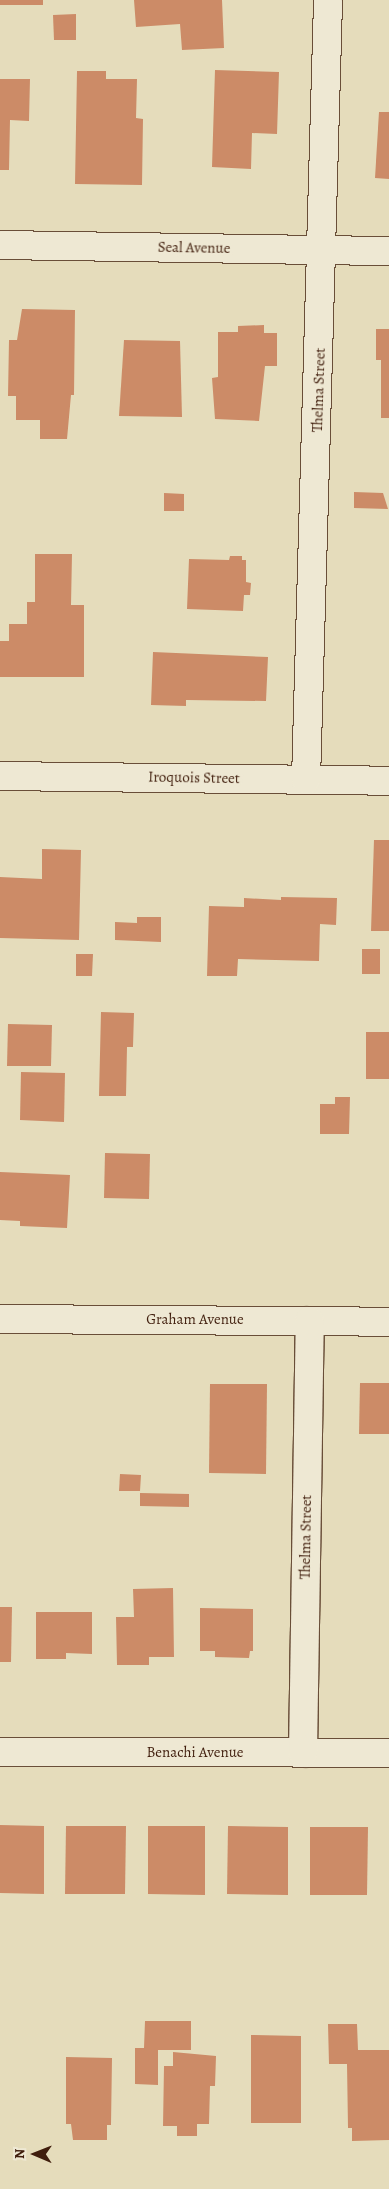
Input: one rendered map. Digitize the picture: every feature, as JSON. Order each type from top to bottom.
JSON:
[{"type":"street","name":"Thelma Street","points":[[306,780],[323,250],[328,0]]},
{"type":"street","name":"Seal Avenue","points":[[0,245],[389,251]]},
{"type":"street","name":"Iroquois Street","points":[[0,776],[389,781]]},
{"type":"street","name":"Graham Avenue","points":[[0,1318],[389,1322]]},
{"type":"street","name":"Thelma Street","points":[[302,1753],[310,1321]]},
{"type":"street","name":"Benachi Avenue","points":[[0,1752],[389,1753]]},
{"type":"building","points":[[0,0],[43,0],[43,5],[0,5]]},
{"type":"building","points":[[134,0],[222,0],[224,48],[182,50],[180,24],[136,27]]},
{"type":"building","points":[[76,14],[76,40],[54,40],[53,15]]},
{"type":"building","points":[[215,70],[279,72],[277,134],[252,133],[251,169],[212,167]]},
{"type":"building","points":[[77,71],[106,71],[106,79],[137,79],[136,118],[143,119],[142,185],[75,184]]},
{"type":"building","points":[[0,79],[30,79],[29,121],[10,120],[9,170],[0,170]]},
{"type":"building","points":[[379,112],[389,112],[389,179],[375,178]]},
{"type":"building","points":[[22,309],[75,310],[74,395],[71,395],[67,439],[40,439],[40,420],[16,420],[16,396],[8,396],[9,340],[17,340]]},
{"type":"building","points":[[264,325],[264,333],[277,333],[277,366],[265,366],[259,421],[215,419],[212,378],[218,377],[218,332],[238,332],[238,326]]},
{"type":"building","points":[[376,329],[389,329],[389,418],[381,418],[381,360],[376,360]]},
{"type":"building","points":[[124,340],[180,341],[182,417],[119,416]]},
{"type":"building","points":[[354,492],[383,493],[388,509],[354,508]]},
{"type":"building","points":[[164,493],[184,494],[184,511],[164,511]]},
{"type":"building","points":[[35,554],[72,554],[71,605],[84,605],[84,677],[0,677],[0,641],[9,641],[9,624],[27,624],[27,602],[35,602]]},
{"type":"building","points":[[230,556],[242,556],[242,560],[246,560],[246,582],[251,583],[250,595],[244,595],[243,611],[187,609],[189,559],[229,560]]},
{"type":"building","points":[[153,652],[268,657],[266,701],[186,700],[186,706],[151,705]]},
{"type":"building","points":[[374,840],[389,840],[389,931],[371,931]]},
{"type":"building","points":[[42,849],[81,850],[79,940],[0,938],[0,877],[42,879]]},
{"type":"building","points":[[281,897],[337,898],[336,925],[320,924],[319,961],[238,959],[237,976],[207,976],[209,906],[244,907],[244,898],[281,900]]},
{"type":"building","points":[[137,917],[161,917],[161,942],[115,940],[115,922],[137,923]]},
{"type":"building","points":[[362,949],[380,949],[380,974],[362,974]]},
{"type":"building","points":[[76,954],[93,954],[92,976],[76,976]]},
{"type":"building","points":[[101,1012],[134,1013],[133,1047],[127,1047],[126,1096],[99,1096]]},
{"type":"building","points":[[8,1024],[52,1025],[51,1066],[7,1066]]},
{"type":"building","points":[[366,1032],[389,1032],[389,1079],[366,1079]]},
{"type":"building","points":[[21,1072],[65,1073],[64,1122],[20,1120]]},
{"type":"building","points":[[335,1097],[350,1097],[349,1134],[320,1134],[320,1104],[335,1104]]},
{"type":"building","points":[[105,1153],[150,1154],[149,1199],[104,1198]]},
{"type":"building","points":[[0,1172],[70,1175],[67,1228],[20,1226],[20,1221],[0,1220]]},
{"type":"building","points":[[360,1383],[389,1383],[389,1434],[359,1434]]},
{"type":"building","points":[[210,1384],[267,1384],[266,1474],[209,1473]]},
{"type":"building","points":[[120,1474],[141,1475],[140,1491],[119,1491]]},
{"type":"building","points":[[140,1493],[189,1494],[189,1507],[140,1506]]},
{"type":"building","points":[[173,1588],[174,1657],[149,1657],[149,1665],[117,1665],[116,1617],[134,1617],[133,1589]]},
{"type":"building","points":[[0,1607],[12,1607],[11,1662],[0,1662]]},
{"type":"building","points":[[200,1608],[253,1609],[253,1651],[250,1651],[249,1658],[215,1657],[215,1651],[200,1651]]},
{"type":"building","points":[[36,1612],[92,1612],[92,1654],[66,1653],[66,1659],[36,1659]]},
{"type":"building","points":[[0,1825],[44,1826],[44,1894],[0,1893]]},
{"type":"building","points":[[66,1826],[126,1826],[125,1894],[65,1894]]},
{"type":"building","points":[[148,1826],[205,1826],[205,1895],[148,1894]]},
{"type":"building","points":[[228,1826],[288,1827],[288,1895],[227,1894]]},
{"type":"building","points":[[310,1827],[368,1827],[367,1895],[310,1895]]},
{"type":"building","points":[[145,2021],[191,2021],[191,2050],[158,2050],[158,2085],[135,2084],[135,2048],[144,2048]]},
{"type":"building","points":[[328,2024],[357,2024],[358,2050],[389,2050],[389,2140],[352,2141],[352,2128],[348,2128],[347,2064],[329,2064]]},
{"type":"building","points":[[251,2035],[301,2036],[301,2123],[251,2123]]},
{"type":"building","points":[[173,2052],[216,2056],[215,2086],[210,2086],[209,2124],[197,2124],[197,2136],[177,2136],[177,2126],[163,2126],[164,2066],[173,2066]]},
{"type":"building","points":[[66,2057],[112,2058],[111,2125],[107,2125],[107,2140],[73,2140],[71,2124],[66,2124]]}]
